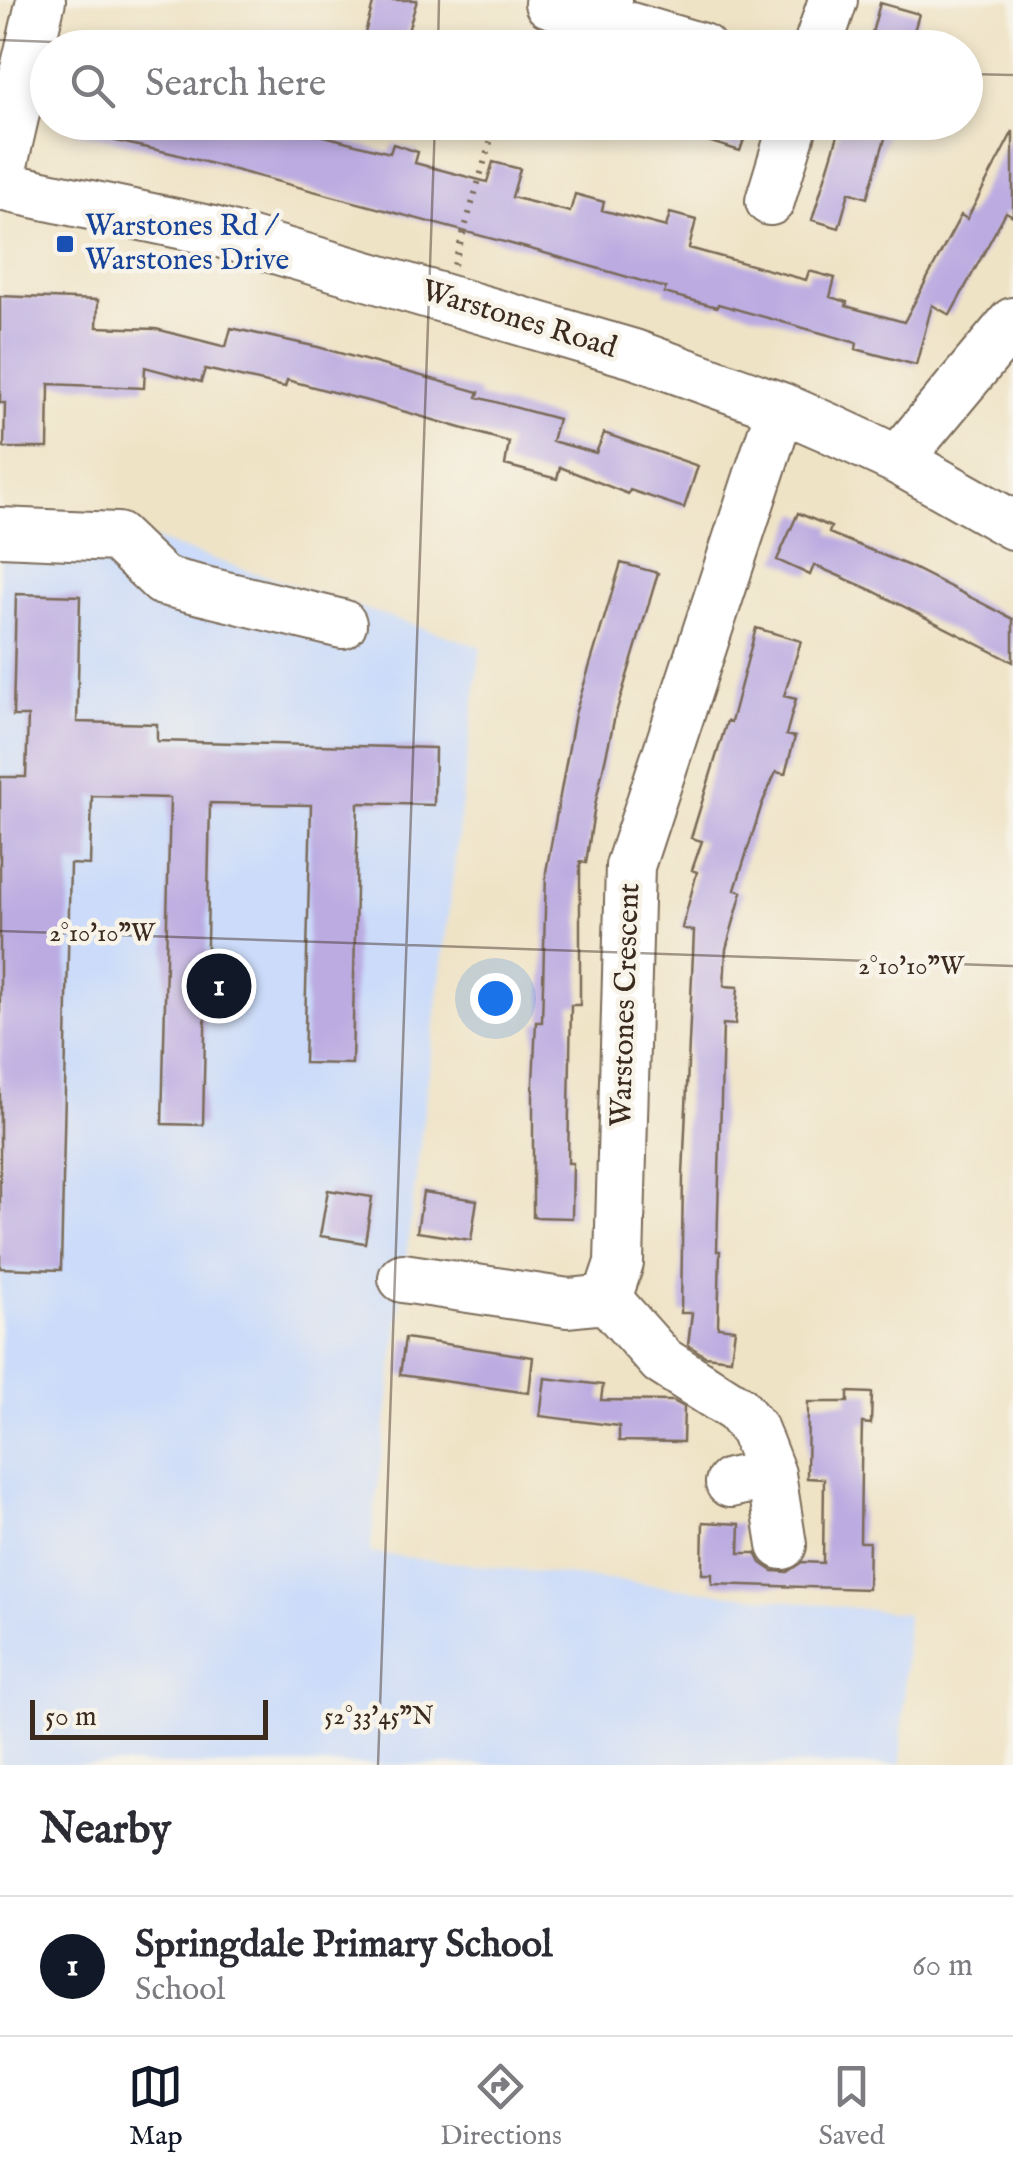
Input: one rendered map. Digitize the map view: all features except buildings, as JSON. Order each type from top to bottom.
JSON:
[{"type":"street","points":[[34,30],[41,0]]},
{"type":"street","points":[[823,30],[832,0]]},
{"type":"street","points":[[549,2],[606,9],[658,30]]},
{"type":"street","points":[[0,178],[30,48]]},
{"type":"street","points":[[770,201],[789,140]]},
{"type":"street","name":"Warstones Road","points":[[0,186],[214,232],[634,354],[781,407],[898,460],[1013,525]]},
{"type":"street","points":[[898,460],[1013,322]]},
{"type":"street","name":"Warstones Crescent","points":[[607,1298],[619,1264],[630,866],[781,407]]},
{"type":"street","points":[[0,532],[117,537],[163,581],[342,624]]},
{"type":"street","points":[[403,1278],[568,1303],[607,1298],[662,1361],[737,1409],[754,1430],[750,1479],[782,1545]]},
{"type":"path","points":[[445,297],[491,140]]},
{"type":"shaded area","points":[[0,534],[149,538],[481,647],[370,1553],[907,1614],[901,1765],[0,1765]]},
{"type":"place","name":"Warstones Rd / Warstones Drive","points":[[65,244]]},
{"type":"place","name":"Springdale Primary School","points":[[219,986]]}]
